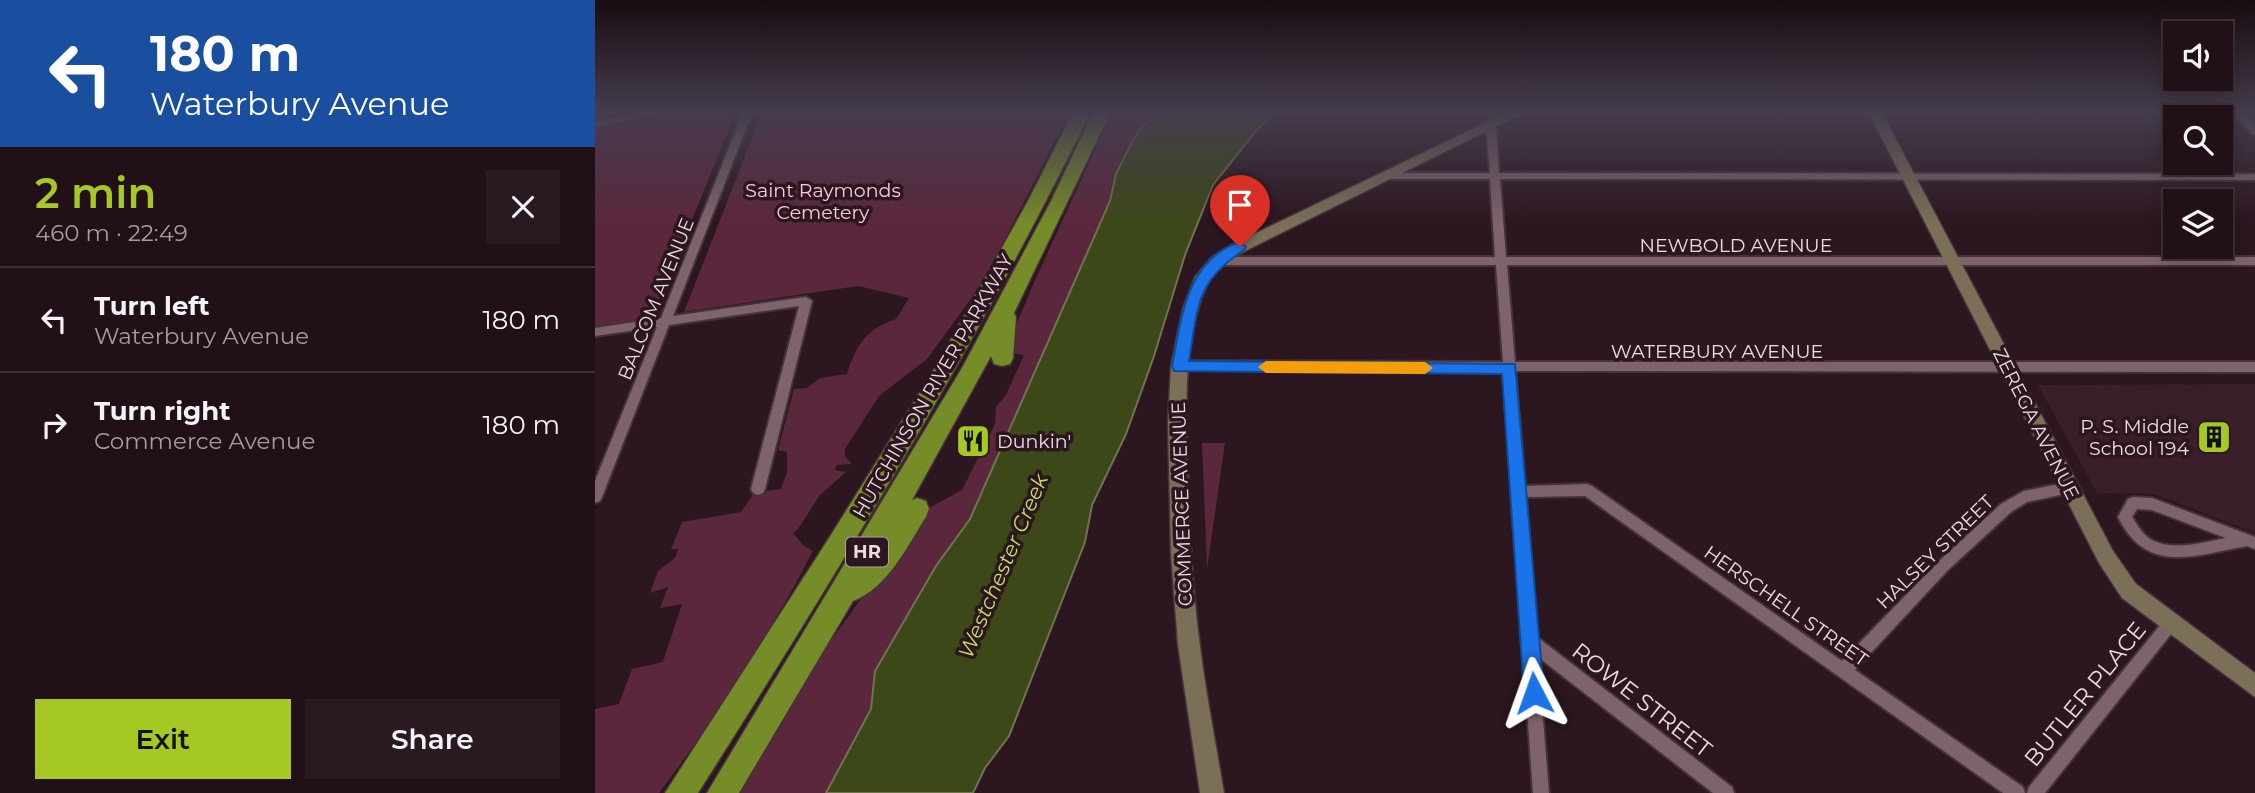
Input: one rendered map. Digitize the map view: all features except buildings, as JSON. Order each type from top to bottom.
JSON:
[{"type":"highway","name":"HUTCHINSON RIVER PARKWAY","points":[[680,793],[929,398],[998,276],[1064,150]]},
{"type":"highway","name":"HUTCHINSON RIVER PARKWAY","points":[[722,793],[837,603],[1006,307],[1084,150]]},
{"type":"highway","points":[[934,361],[956,326],[998,276]]},
{"type":"highway","points":[[1002,358],[1006,307]]},
{"type":"highway","points":[[837,603],[879,566],[917,509]]},
{"type":"highway","points":[[814,584],[829,534]]},
{"type":"main road","name":"COMMERCE AVENUE","points":[[1212,793],[1189,647],[1181,554],[1177,422],[1180,366],[1191,307],[1203,277],[1217,261],[1240,247],[1440,150]]},
{"type":"main road","name":"ZEREGA AVENUE","points":[[1894,150],[2106,557],[2129,591],[2255,686]]},
{"type":"street","name":"BALCOM AVENUE","points":[[595,497],[733,150]]},
{"type":"street","points":[[1492,150],[1541,793]]},
{"type":"street","points":[[1386,176],[2255,177]]},
{"type":"street","name":"NEWBOLD AVENUE","points":[[1217,261],[2255,261]]},
{"type":"street","points":[[595,332],[806,301],[758,489]]},
{"type":"street","name":"WATERBURY AVENUE","points":[[1180,366],[2255,367]]},
{"type":"street","name":"HALSEY STREET","points":[[1844,670],[1943,566],[2006,508],[2024,497],[2069,488]]},
{"type":"street","name":"HERSCHELL STREET","points":[[1520,492],[1587,490],[2017,793]]},
{"type":"street","points":[[2133,503],[2152,504],[2251,542],[2172,551],[2150,546],[2135,534],[2125,517],[2133,503]]},
{"type":"street","name":"BUTLER PLACE","points":[[2035,793],[2170,624]]},
{"type":"street","name":"ROWE STREET","points":[[1531,642],[1726,793]]},
{"type":"shaded area","points":[[2255,384],[2255,533],[2154,494],[2097,493],[2038,385]]},
{"type":"green space","name":"Saint Raymonds Cemetery","points":[[595,150],[720,150],[652,318],[595,327]]},
{"type":"green space","points":[[747,150],[1050,150],[984,281],[927,359],[879,396],[845,449],[845,456],[852,464],[837,465],[835,470],[846,472],[820,495],[793,533],[804,546],[813,551],[760,645],[701,735],[659,793],[595,793],[595,709],[619,704],[632,669],[663,662],[682,604],[660,608],[668,587],[650,593],[658,571],[675,558],[678,549],[671,549],[682,522],[741,512],[754,493],[781,489],[787,472],[787,452],[778,450],[794,389],[807,388],[820,378],[847,374],[864,339],[877,328],[896,319],[909,298],[858,286],[684,312]]},
{"type":"green space","points":[[1094,150],[1128,150],[1116,174],[1110,201],[970,520],[936,566],[875,671],[871,709],[826,793],[738,793],[819,657],[917,521],[929,508],[962,490],[995,424],[996,407],[1006,395],[1024,355],[1006,352]]},
{"type":"green space","points":[[1202,443],[1225,443],[1207,569]]},
{"type":"water","name":"Westchester Creek","points":[[1128,150],[1241,150],[1213,185],[1185,255],[1154,356],[1126,434],[1092,505],[1085,542],[1009,736],[985,768],[973,793],[826,793],[871,709],[875,671],[936,566],[970,519],[1110,201],[1116,174]]},
{"type":"slow traffic","points":[[1266,367],[1425,368]]},
{"type":"place","name":"P. S. Middle School 194","points":[[2214,437]]},
{"type":"place","name":"Dunkin'","points":[[973,441]]},
{"type":"route","points":[[1240,247],[1217,261],[1203,277],[1191,307],[1180,366],[1510,368],[1534,693]]}]
